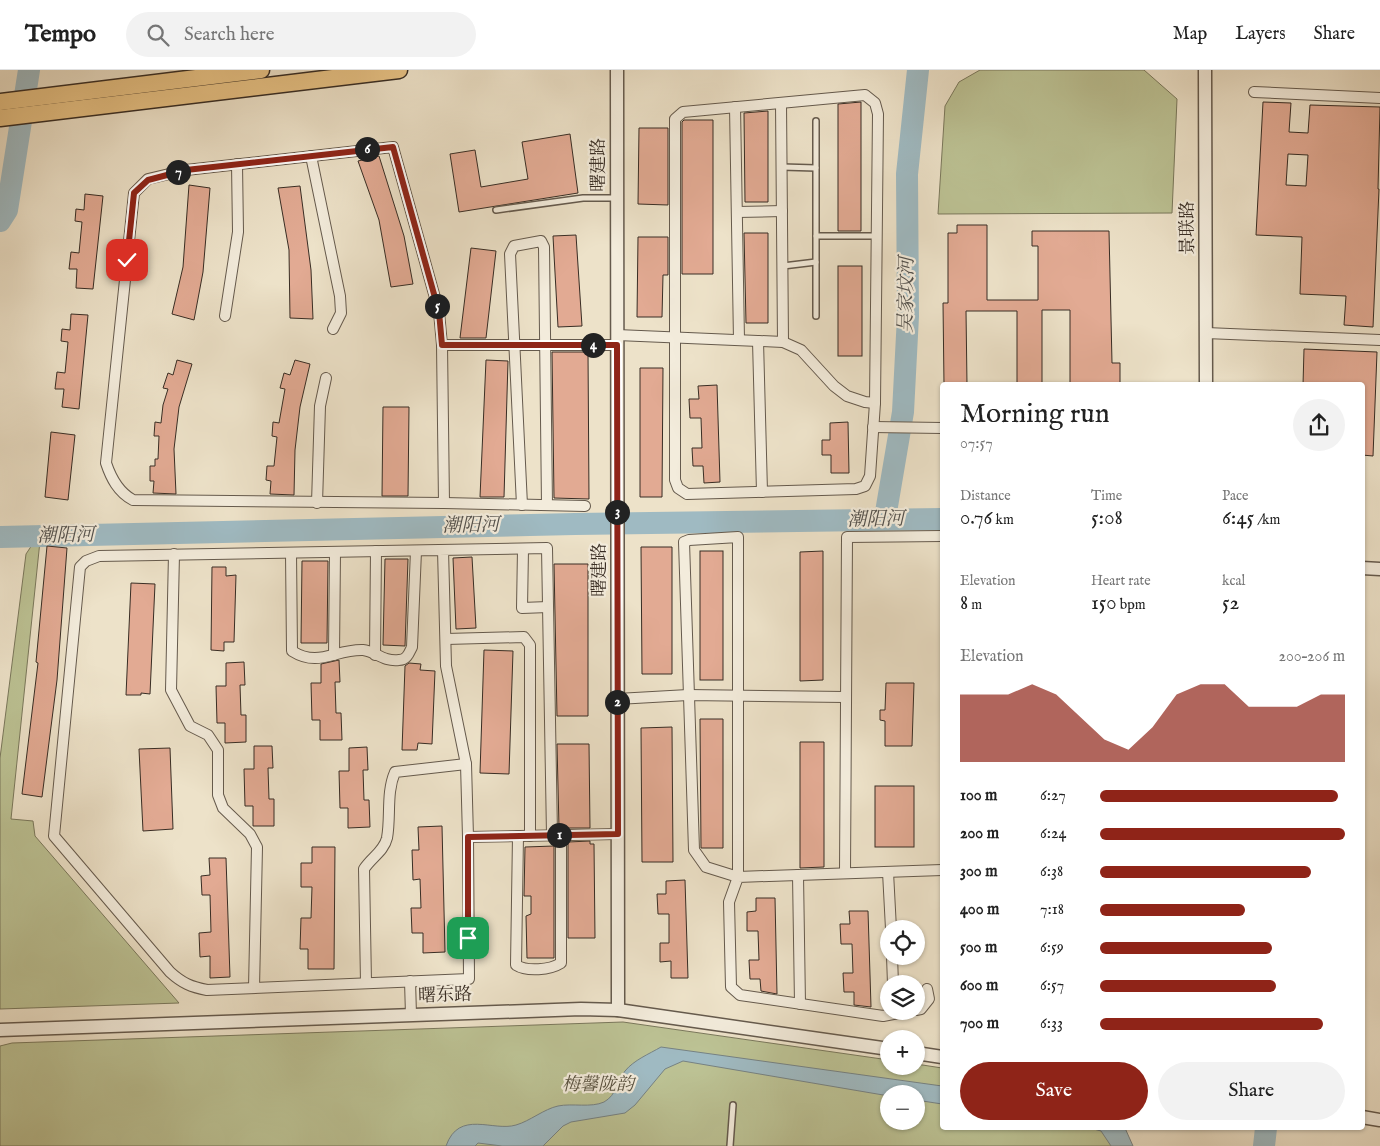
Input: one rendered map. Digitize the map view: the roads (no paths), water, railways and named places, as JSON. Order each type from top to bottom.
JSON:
[{"type":"main road","points":[[0,102],[261,70]]},
{"type":"main road","points":[[0,118],[399,70]]},
{"type":"street","name":"曙建路","points":[[617,70],[618,1010]]},
{"type":"street","name":"景联路","points":[[1205,70],[1206,382]]},
{"type":"street","points":[[1254,92],[1380,98]]},
{"type":"street","points":[[865,95],[876,103],[878,114],[875,403],[870,476],[865,486],[856,489],[687,494],[678,488],[675,480],[675,119],[683,112],[735,107],[865,95]]},
{"type":"street","points":[[781,103],[784,342]]},
{"type":"street","points":[[735,107],[739,340]]},
{"type":"street","points":[[444,503],[442,345],[439,312],[393,147],[186,170],[148,180],[134,193],[106,463],[110,477],[124,495],[133,500],[585,506]]},
{"type":"street","points":[[311,156],[340,296],[340,313],[333,329]]},
{"type":"street","points":[[225,316],[238,232],[237,164]]},
{"type":"street","points":[[737,212],[782,211]]},
{"type":"street","points":[[522,505],[510,254],[514,246],[540,241],[544,247],[548,505]]},
{"type":"street","points":[[1206,333],[1380,340]]},
{"type":"street","points":[[442,345],[546,345],[675,338],[784,342],[801,350],[834,386],[847,396],[875,403]]},
{"type":"street","points":[[758,341],[762,492]]},
{"type":"street","points":[[317,503],[320,406],[326,378]]},
{"type":"street","points":[[873,427],[940,428]]},
{"type":"street","points":[[845,873],[847,537],[940,536]]},
{"type":"street","points":[[880,1016],[740,995],[731,987],[729,902],[738,878],[738,537],[689,540],[684,542],[694,850],[706,867],[738,878],[940,870]]},
{"type":"street","points":[[443,550],[446,666],[466,764],[468,979],[207,990],[193,988],[182,983],[170,972],[54,836],[80,567],[86,561],[99,556],[547,548],[561,963],[555,967],[522,969],[516,965],[518,836]]},
{"type":"street","points":[[523,549],[522,608],[548,606]]},
{"type":"street","points":[[291,553],[292,651],[310,659],[366,650],[382,659],[401,660],[407,656],[412,647],[416,550]]},
{"type":"street","points":[[375,655],[376,551]]},
{"type":"street","points":[[334,655],[335,552]]},
{"type":"street","points":[[174,554],[170,690],[190,726],[208,735],[218,750],[218,795],[223,808],[250,834],[257,847],[254,988]]},
{"type":"street","points":[[1365,568],[1380,569]]},
{"type":"street","points":[[446,639],[524,637],[530,645],[530,836]]},
{"type":"street","points":[[617,699],[688,695],[845,697]]},
{"type":"street","points":[[366,983],[364,869],[387,839],[390,783],[395,772],[466,764]]},
{"type":"street","points":[[468,837],[618,834]]},
{"type":"street","points":[[888,872],[891,920]]},
{"type":"street","points":[[798,875],[800,1004]]},
{"type":"street","points":[[410,981],[411,1015]]},
{"type":"street","points":[[925,1004],[929,999],[927,989]]},
{"type":"street","name":"曙东路","points":[[0,1030],[581,1009],[618,1010],[880,1048]]},
{"type":"street","points":[[925,1054],[940,1057]]},
{"type":"street","points":[[1365,1118],[1380,1120]]},
{"type":"lane","points":[[816,121],[816,316]]},
{"type":"lane","points":[[782,167],[816,168]]},
{"type":"lane","points":[[496,210],[583,198],[617,198]]},
{"type":"lane","points":[[816,236],[877,236]]},
{"type":"lane","points":[[783,266],[816,262]]},
{"type":"lane","points":[[730,1146],[733,1105]]},
{"type":"water","points":[[661,1047],[940,1086],[940,1104],[925,1101],[925,1085],[880,1085],[880,1094],[683,1061],[665,1069],[635,1105],[625,1113],[571,1122],[563,1126],[543,1146],[502,1146],[478,1143],[475,1146],[446,1146],[452,1135],[459,1128],[468,1125],[516,1125],[558,1106],[593,1105],[604,1102],[612,1095],[622,1075],[633,1064]]},
{"type":"water","points":[[1097,1130],[1126,1130],[1133,1146],[1111,1146],[1101,1131]]},
{"type":"waterway","points":[[0,221],[7,210],[29,70]]},
{"type":"waterway","name":"吴家坟河","points":[[885,518],[903,412],[908,316],[907,174],[918,70]]},
{"type":"waterway","name":"潮阳河","points":[[0,537],[575,524],[940,519]]},
{"type":"waterway","name":"潮阳河","points":[[1264,1146],[1266,1130]]},
{"type":"park label","name":"梅馨陇韵","points":[[598,1085]]}]
